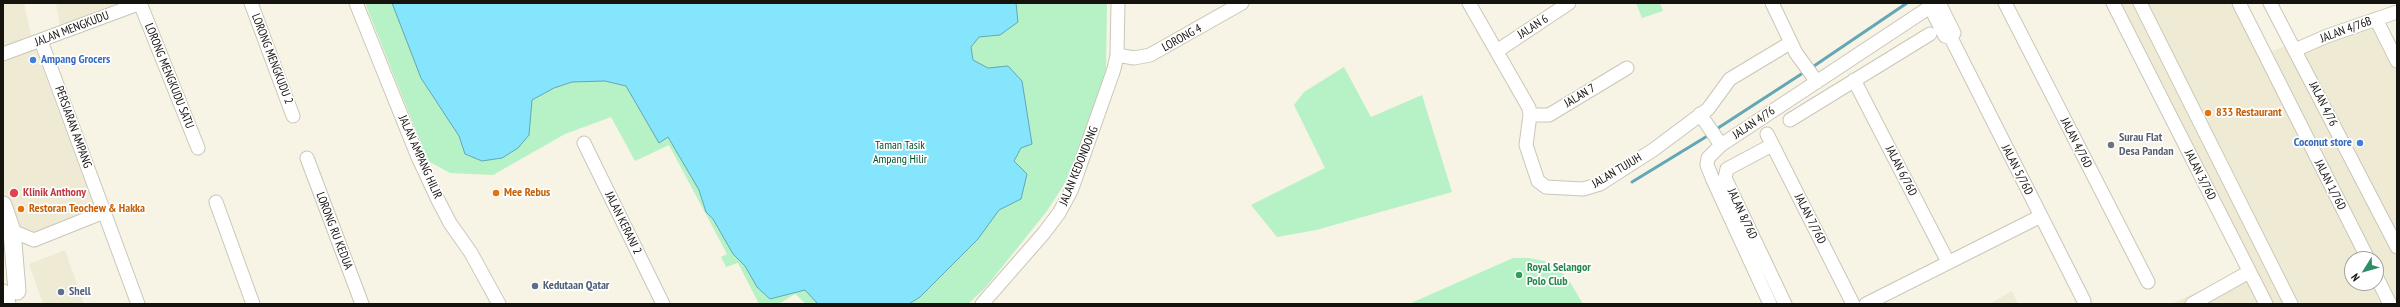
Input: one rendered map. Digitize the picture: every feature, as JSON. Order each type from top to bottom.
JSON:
[{"type":"main road","points":[[3,205],[12,231],[14,296],[7,304]]},
{"type":"main road","points":[[3,250],[14,296]]},
{"type":"street","name":"JALAN MENGKUDU","points":[[3,54],[141,3]]},
{"type":"street","name":"LORONG MENGKUDU SATU","points":[[141,3],[198,148]]},
{"type":"street","name":"LORONG MENGKUDU 2","points":[[251,3],[293,116]]},
{"type":"street","name":"JALAN AMPANG HILIR","points":[[356,3],[418,157],[438,200],[450,223],[471,253],[499,304]]},
{"type":"street","name":"JALAN KEDONDONG","points":[[982,304],[1044,233],[1059,213],[1071,191],[1102,110],[1117,56],[1118,3]]},
{"type":"street","name":"LORONG 4","points":[[1117,56],[1134,58],[1150,55],[1242,3]]},
{"type":"street","name":"JALAN TUJUH","points":[[1469,3],[1529,108],[1530,116],[1526,145],[1538,181],[1546,187],[1583,189],[1600,184],[1704,118],[1708,109],[1730,79],[1790,42]]},
{"type":"street","name":"JALAN 6","points":[[1497,51],[1569,3]]},
{"type":"street","points":[[1772,3],[1790,42],[1814,78]]},
{"type":"street","name":"JALAN 4/76D","points":[[2004,3],[2148,282]]},
{"type":"street","name":"JALAN 3/76D","points":[[2113,3],[2266,304]]},
{"type":"street","points":[[2140,3],[2291,304]]},
{"type":"street","name":"JALAN 1/76D","points":[[2239,3],[2364,251]]},
{"type":"street","name":"JALAN 4/76","points":[[2270,3],[2397,247]]},
{"type":"street","name":"JALAN 4/76","points":[[1770,304],[1708,165],[1718,140],[1814,78],[1935,4]]},
{"type":"street","name":"JALAN 5/76D","points":[[1935,4],[1954,33],[1951,38],[2084,301]]},
{"type":"street","name":"JALAN 4/76B","points":[[2295,50],[2326,36],[2397,12]]},
{"type":"street","points":[[2376,19],[2397,61]]},
{"type":"street","points":[[1790,120],[1930,34]]},
{"type":"street","name":"PERSIARAN AMPANG","points":[[41,41],[138,304]]},
{"type":"street","name":"JALAN 7","points":[[1530,116],[1549,115],[1627,68]]},
{"type":"street","name":"JALAN 6/76D","points":[[1854,80],[1948,262]]},
{"type":"street","points":[[1704,118],[1718,140]]},
{"type":"street","name":"JALAN 8/76D","points":[[1770,140],[1727,169],[1725,178],[1785,304]]},
{"type":"street","name":"JALAN 7/76D","points":[[1770,140],[1854,304]]},
{"type":"street","name":"JALAN KERANJ 2","points":[[584,143],[663,304]]},
{"type":"street","name":"LORONG RU KEDUA","points":[[307,158],[362,304]]},
{"type":"street","points":[[216,202],[253,304]]},
{"type":"street","points":[[12,231],[34,240],[104,212]]},
{"type":"street","points":[[1866,304],[2041,216]]},
{"type":"street","points":[[2192,304],[2249,272]]},
{"type":"street","points":[[2384,291],[2390,304]]},
{"type":"shaded area","points":[[3,3],[24,3],[32,40],[95,209],[35,233],[16,227],[3,189]]},
{"type":"shaded area","points":[[56,3],[128,3],[60,27]]},
{"type":"shaded area","points":[[2108,3],[2246,3],[2270,52],[2375,12],[2397,54],[2397,304],[2171,304],[2242,271]]},
{"type":"shaded area","points":[[65,250],[84,304],[43,304],[29,264]]},
{"type":"shaded area","points":[[2012,291],[2018,304],[1990,304]]},
{"type":"green space","name":"Taman Tasik Ampang Hilir","points":[[365,3],[1107,3],[1106,70],[1091,123],[1067,180],[1047,211],[986,287],[968,304],[806,304],[795,294],[779,304],[759,304],[738,263],[726,267],[721,257],[727,254],[669,145],[635,161],[611,117],[565,134],[493,175],[450,173],[428,161]]},
{"type":"green space","points":[[1636,3],[1660,3],[1663,11],[1642,18]]},
{"type":"green space","points":[[1344,67],[1371,117],[1422,95],[1452,192],[1316,230],[1277,237],[1251,205],[1325,168],[1294,105],[1304,92]]},
{"type":"green space","name":"Royal Selangor Polo Club","points":[[1513,258],[1529,258],[1544,261],[1559,269],[1570,282],[1583,304],[1409,304]]},
{"type":"water","name":"Taman Tasik Ampang Hilir","points":[[392,3],[1016,3],[1018,22],[1000,35],[979,37],[971,47],[973,60],[988,68],[1008,66],[1022,81],[1032,144],[1021,148],[1014,161],[1027,174],[1021,199],[999,210],[978,239],[920,297],[909,304],[818,304],[805,290],[770,299],[757,287],[745,266],[733,254],[713,219],[706,212],[699,190],[668,137],[659,143],[626,86],[605,81],[572,82],[554,88],[532,100],[529,135],[518,148],[502,158],[482,161],[465,154],[459,136],[421,78]]},
{"type":"waterway","points":[[1811,68],[1907,3]]},
{"type":"waterway","points":[[1715,130],[1806,71]]},
{"type":"waterway","points":[[1632,182],[1709,135]]},
{"type":"place","name":"Ampang Grocers","points":[[33,60]]},
{"type":"place","name":"833 Restaurant","points":[[2208,113]]},
{"type":"place","name":"Coconut store","points":[[2360,143]]},
{"type":"place","name":"Surau Flat Desa Pandan","points":[[2111,145]]},
{"type":"place","name":"Klinik Anthony","points":[[14,193]]},
{"type":"place","name":"Mee Rebus","points":[[496,193]]},
{"type":"place","name":"Restoran Teochew & Hakka","points":[[21,209]]},
{"type":"place","name":"Royal Selangor Polo Club","points":[[1519,275]]},
{"type":"place","name":"Kedutaan Qatar","points":[[535,286]]},
{"type":"place","name":"Shell","points":[[61,292]]}]
